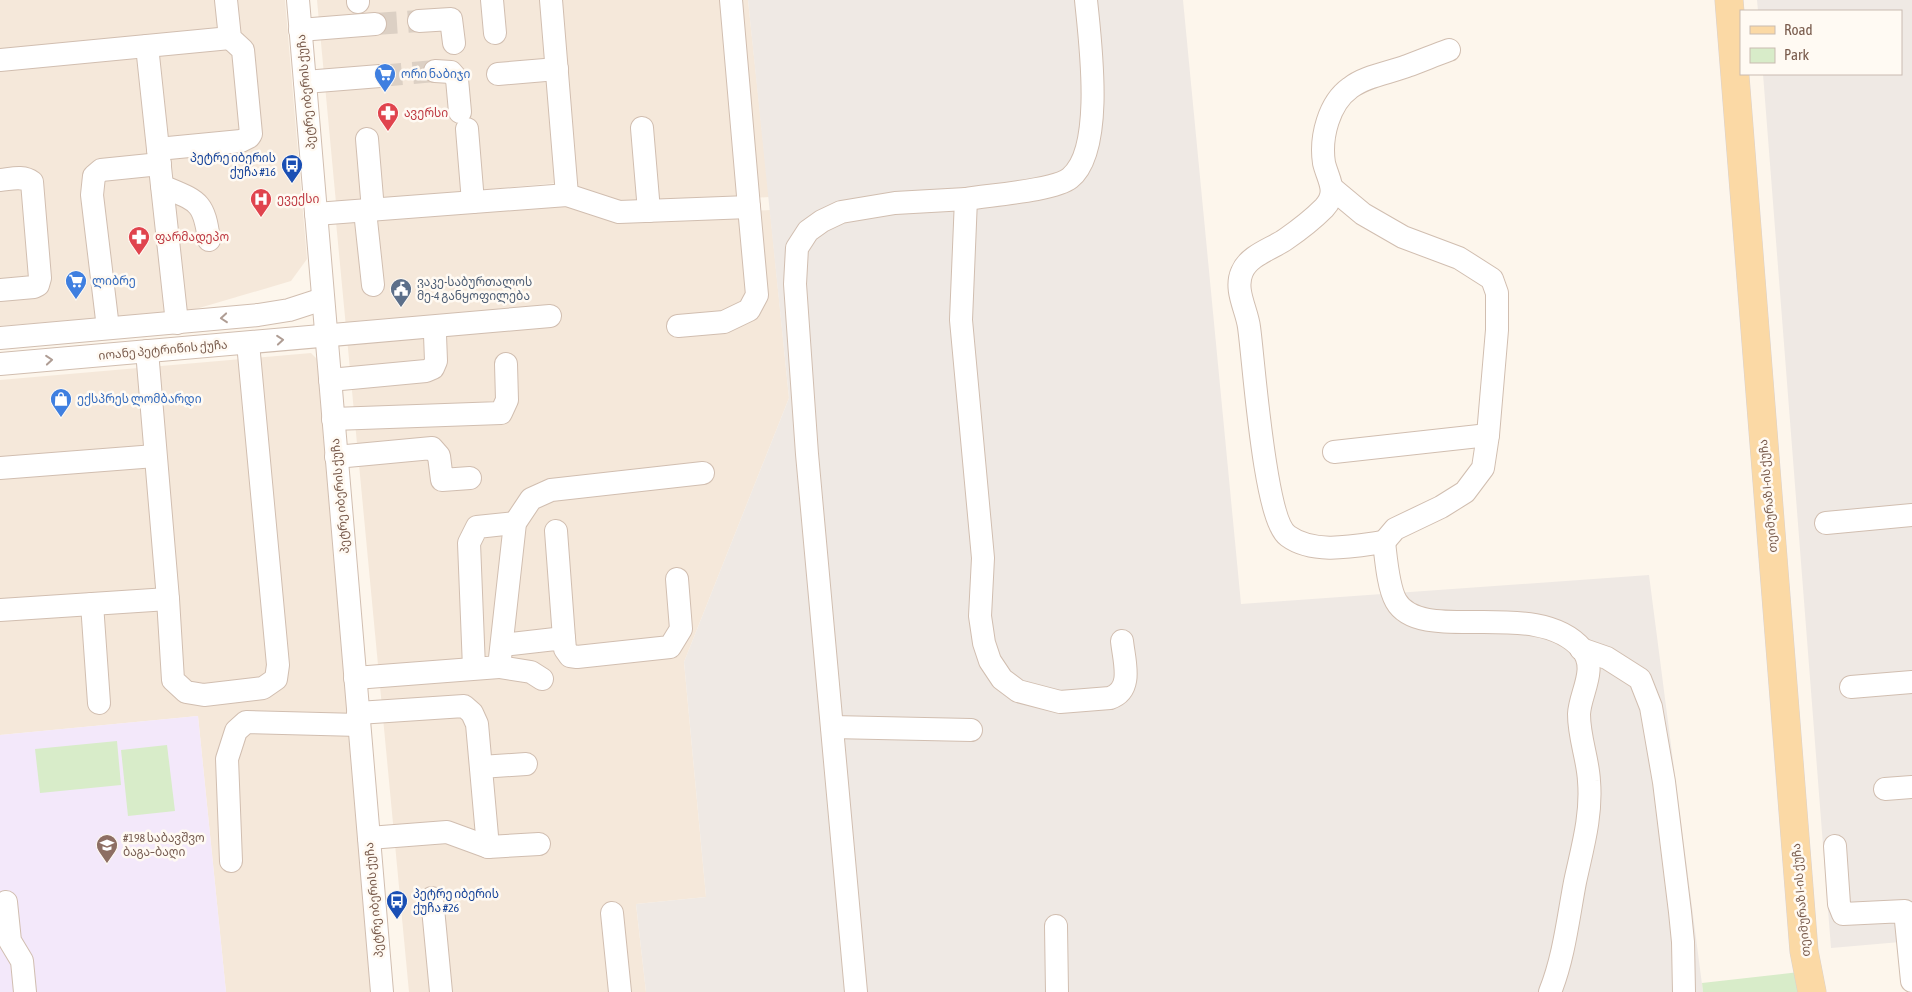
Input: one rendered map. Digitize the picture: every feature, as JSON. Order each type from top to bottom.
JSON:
[{"type":"main road","name":"თეიმურაზ I-ის ქუჩა","points":[[1729,0],[1804,942],[1812,992]]},
{"type":"street","points":[[108,328],[92,195],[94,176],[101,170],[159,156],[240,141],[249,137],[251,128],[243,50],[230,38],[226,0]]},
{"type":"street","name":"პეტრე იბერის ქუჩა","points":[[298,0],[382,992]]},
{"type":"street","points":[[492,0],[495,34]]},
{"type":"street","points":[[551,0],[567,195]]},
{"type":"street","points":[[678,326],[724,322],[749,310],[757,295],[730,0]]},
{"type":"street","points":[[856,992],[806,444],[795,284],[796,248],[808,231],[822,221],[841,212],[895,203],[966,199],[1028,190],[1069,179],[1080,167],[1090,137],[1092,74],[1086,0]]},
{"type":"street","points":[[419,21],[451,19],[454,43]]},
{"type":"street","points":[[300,30],[376,24]]},
{"type":"street","points":[[0,60],[230,38]]},
{"type":"street","points":[[147,46],[177,323]]},
{"type":"street","points":[[1384,542],[1329,547],[1302,544],[1286,536],[1278,524],[1256,408],[1249,325],[1243,304],[1241,273],[1249,261],[1286,239],[1325,207],[1332,196],[1333,189],[1324,162],[1325,128],[1336,102],[1351,87],[1449,50]]},
{"type":"street","points":[[498,74],[557,69]]},
{"type":"street","points":[[435,71],[451,72],[457,79],[473,202]]},
{"type":"street","points":[[305,82],[380,76]]},
{"type":"street","points":[[642,128],[649,211]]},
{"type":"street","points":[[367,139],[373,285]]},
{"type":"street","points":[[0,180],[21,178],[32,182],[40,278],[38,285],[34,287],[0,290]]},
{"type":"street","points":[[162,186],[197,201],[206,218],[209,240]]},
{"type":"street","points":[[1333,189],[1363,214],[1403,236],[1459,258],[1492,279],[1497,293],[1497,330],[1488,434],[1482,468],[1465,492],[1441,508],[1394,528],[1384,542],[1396,601],[1408,614],[1430,621],[1528,622],[1560,633],[1582,649],[1607,658],[1640,679],[1651,707],[1664,782],[1683,942],[1684,992]]},
{"type":"street","points":[[316,214],[567,195],[619,212],[749,207]]},
{"type":"street","points":[[966,199],[960,320],[983,558],[980,616],[984,643],[990,661],[1002,679],[1018,691],[1060,702],[1118,696],[1125,688],[1126,678],[1122,640]]},
{"type":"street","points":[[0,338],[177,323],[289,310],[323,299]]},
{"type":"street","name":"იოანე პეტრიწის ქუჩა","points":[[0,364],[326,336],[374,321],[550,316]]},
{"type":"street","points":[[330,380],[426,371],[433,368],[436,361],[435,335]]},
{"type":"street","points":[[147,351],[173,680],[186,692],[204,695],[263,688],[276,679],[278,665],[248,343]]},
{"type":"street","points":[[333,419],[501,413],[507,400],[506,364]]},
{"type":"street","points":[[1334,452],[1488,434]]},
{"type":"street","points":[[336,456],[432,448],[438,456],[442,480],[470,478]]},
{"type":"street","points":[[0,468],[155,456]]},
{"type":"street","points":[[500,667],[515,523],[531,499],[551,490],[703,473]]},
{"type":"street","points":[[1826,523],[1912,515]]},
{"type":"street","points":[[474,668],[469,543],[477,527],[515,523]]},
{"type":"street","points":[[556,531],[565,649],[570,656],[577,657],[670,647],[681,629],[677,579]]},
{"type":"street","points":[[0,610],[168,599]]},
{"type":"street","points":[[92,604],[99,703]]},
{"type":"street","points":[[503,645],[564,638]]},
{"type":"street","points":[[1550,992],[1560,962],[1588,826],[1590,781],[1581,742],[1579,712],[1588,674],[1588,659],[1582,649]]},
{"type":"street","points":[[355,678],[500,667],[531,672],[542,679]]},
{"type":"street","points":[[1851,687],[1912,682]]},
{"type":"street","points":[[231,861],[227,759],[236,731],[246,722],[358,719],[464,706],[472,713],[477,724],[488,847]]},
{"type":"street","points":[[832,727],[971,730]]},
{"type":"street","points":[[481,767],[526,764]]},
{"type":"street","points":[[1886,789],[1912,787]]},
{"type":"street","points":[[369,838],[447,832],[488,847],[539,844]]},
{"type":"street","points":[[1835,846],[1839,904],[1843,914],[1908,910],[1912,981]]},
{"type":"street","points":[[432,898],[440,992]]},
{"type":"street","points":[[6,902],[10,941],[22,961],[25,992]]},
{"type":"street","points":[[612,913],[620,992]]},
{"type":"street","points":[[1056,926],[1057,992]]},
{"type":"shaded area","points":[[0,0],[285,0],[307,259],[291,281],[189,311],[0,326]]},
{"type":"shaded area","points":[[317,0],[748,0],[769,197],[636,206],[557,183],[336,203]]},
{"type":"shaded area","points":[[748,0],[1183,0],[1241,604],[1649,575],[1703,992],[646,992],[636,904],[706,897],[684,662],[789,398]]},
{"type":"shaded area","points":[[1757,0],[1912,0],[1912,941],[1831,948],[1763,75],[1902,75],[1902,10],[1758,10]]},
{"type":"shaded area","points":[[558,203],[609,220],[770,210],[789,398],[684,662],[706,897],[636,904],[646,992],[409,992],[336,222]]},
{"type":"shaded area","points":[[311,353],[317,359],[371,992],[226,992],[198,716],[0,735],[0,380]]},
{"type":"shaded area","name":"#198 საბავშვო ბაგა–ბაღი","points":[[198,716],[226,992],[0,992],[0,735]]},
{"type":"green space","points":[[117,741],[121,785],[40,793],[35,749]]},
{"type":"green space","points":[[167,745],[175,811],[128,816],[121,750]]},
{"type":"green space","points":[[1799,972],[1802,992],[1703,992],[1702,983]]},
{"type":"tunnel","points":[[375,24],[419,21]]},
{"type":"tunnel","points":[[380,76],[435,71]]},
{"type":"place","name":"ორი ნაბიჯი","points":[[385,93]]},
{"type":"place","name":"ავერსი","points":[[388,132]]},
{"type":"place","name":"პეტრე იბერის ქუჩა #16","points":[[292,184]]},
{"type":"place","name":"ევექსი","points":[[261,218]]},
{"type":"place","name":"ფარმადეპო","points":[[139,256]]},
{"type":"place","name":"ლიბრე","points":[[76,300]]},
{"type":"place","name":"ვაკე-საბურთალოს მე-4 განყოფილება","points":[[401,308]]},
{"type":"place","name":"ექსპრეს ლომბარდი","points":[[61,418]]},
{"type":"place","name":"#198 საბავშვო ბაგა–ბაღი","points":[[107,864]]},
{"type":"place","name":"პეტრე იბერის ქუჩა #26","points":[[397,920]]}]
